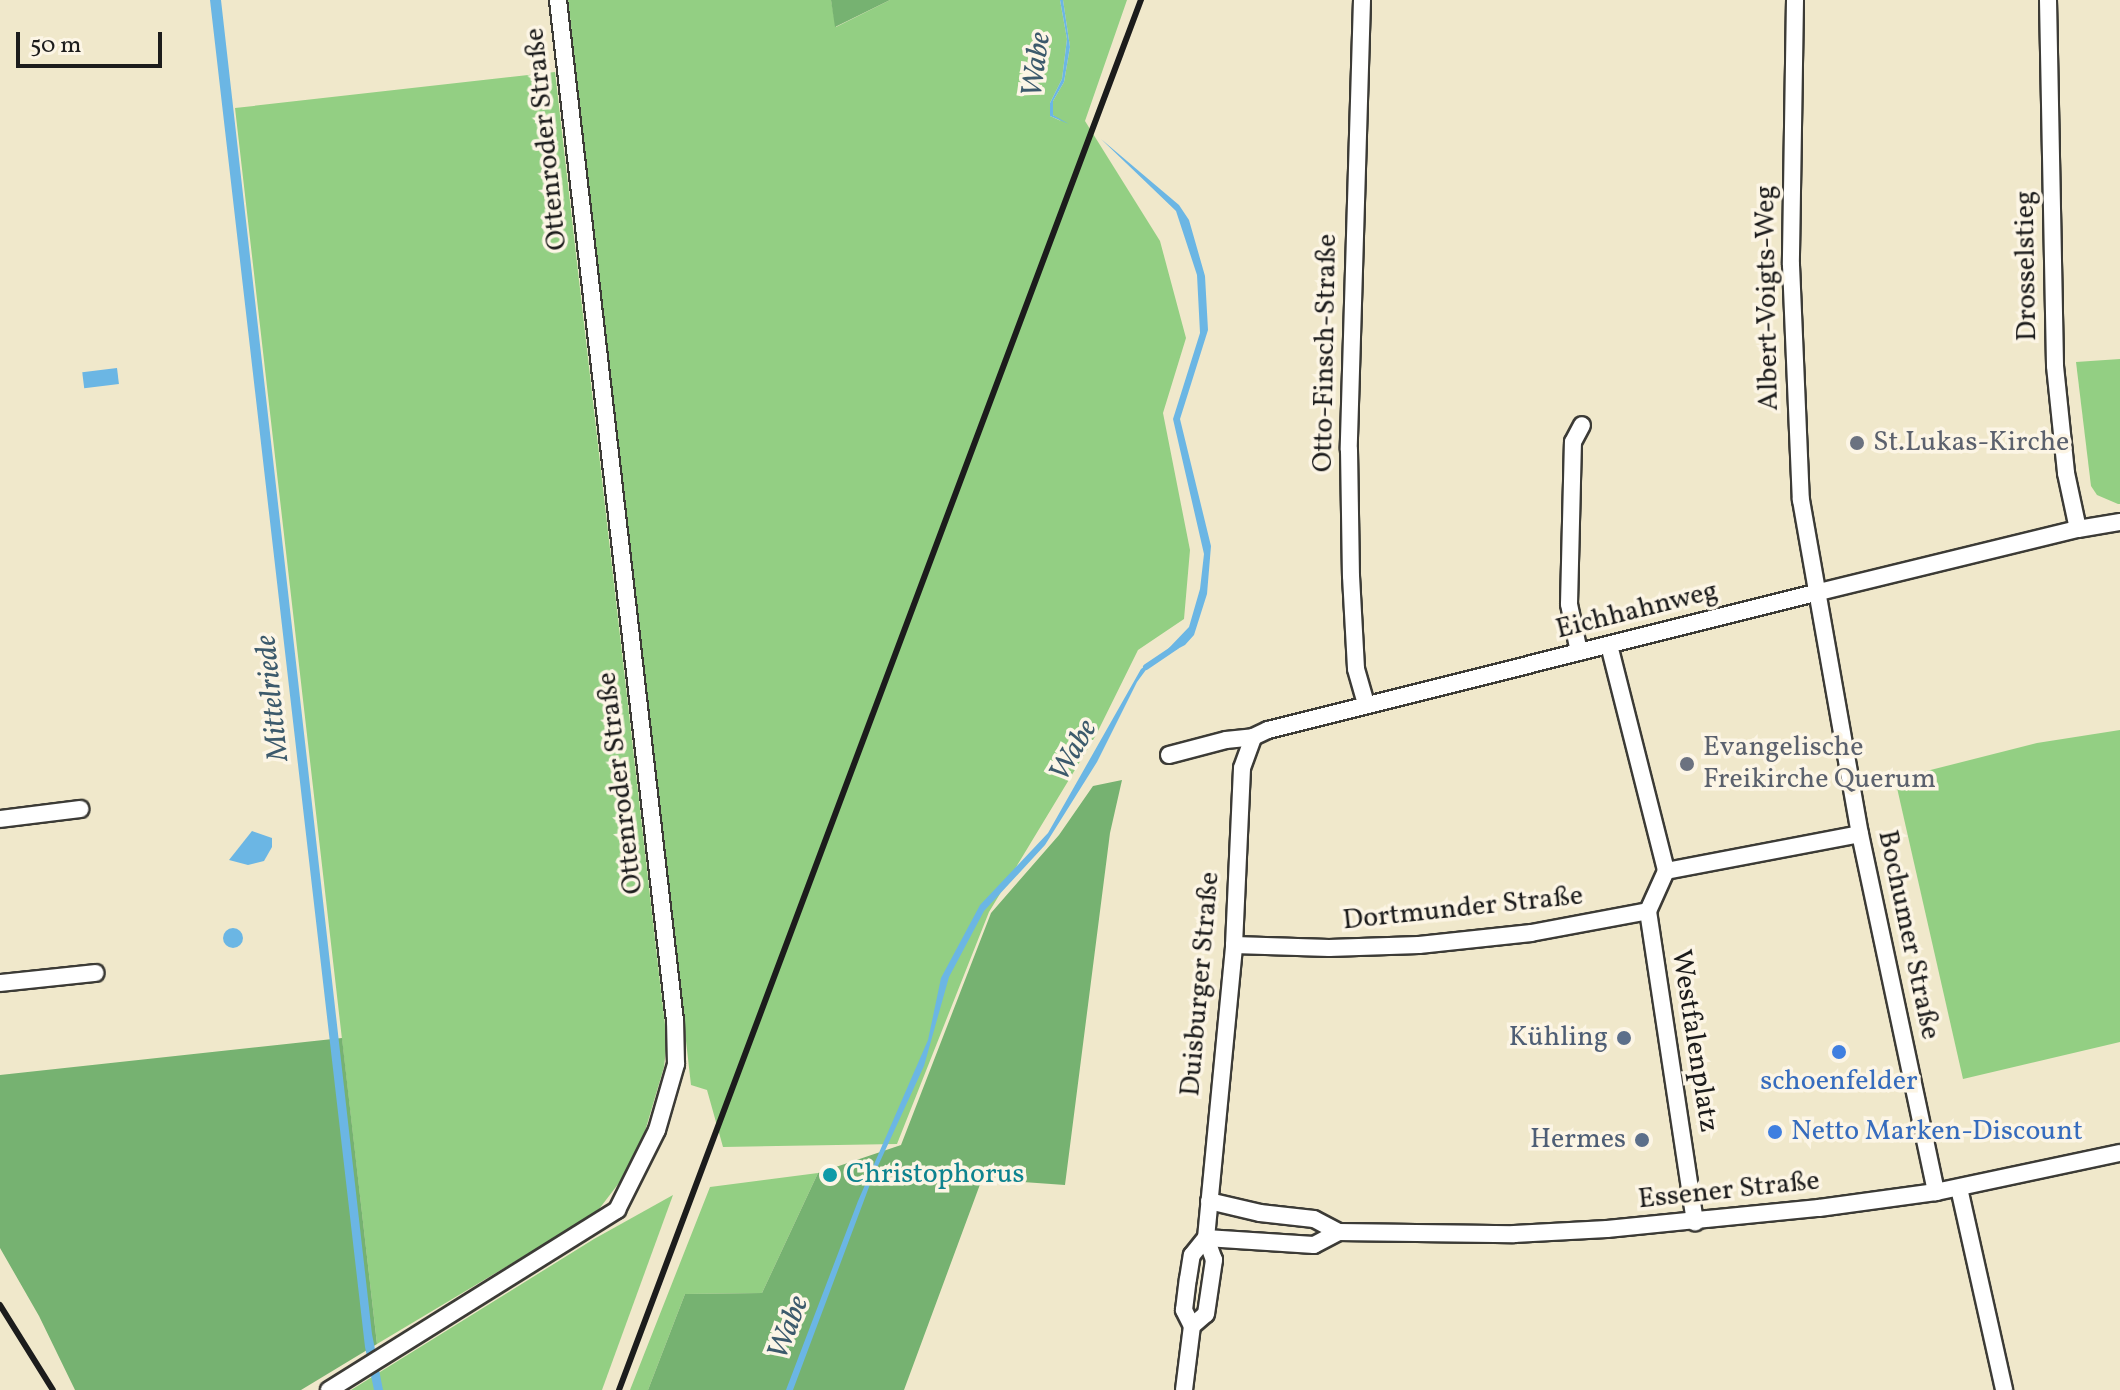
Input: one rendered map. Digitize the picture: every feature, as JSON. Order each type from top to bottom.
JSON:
[{"type":"street","name":"Ottenroder Straße","points":[[329,1390],[617,1210],[657,1130],[676,1064],[675,1021],[558,0]]},
{"type":"street","name":"Otto-Finsch-Straße","points":[[1362,0],[1349,465],[1356,669],[1366,705]]},
{"type":"street","name":"Albert-Voigts-Weg","points":[[1795,0],[1791,167],[1794,364],[1801,500],[1815,593]]},
{"type":"street","name":"Drosselstieg","points":[[2048,0],[2055,366],[2066,473],[2078,529]]},
{"type":"street","points":[[1579,652],[1569,604],[1573,442],[1582,425]]},
{"type":"street","name":"Eichhahnweg","points":[[1169,755],[1226,740],[1253,737],[1268,730],[1815,593],[2078,529],[2120,522]]},
{"type":"street","name":"Bochumer Straße","points":[[1815,593],[1860,834],[1936,1192]]},
{"type":"street","points":[[1609,645],[1666,871],[1648,911]]},
{"type":"street","name":"Duisburger Straße","points":[[1184,1390],[1192,1326],[1184,1310],[1192,1255],[1206,1238],[1234,945],[1242,768],[1253,737]]},
{"type":"street","points":[[0,819],[80,809]]},
{"type":"street","points":[[1666,871],[1860,834]]},
{"type":"street","name":"Dortmunder Straße","points":[[1234,945],[1329,948],[1419,945],[1531,933],[1648,911]]},
{"type":"street","name":"Westfalenplatz","points":[[1648,911],[1695,1222]]},
{"type":"street","points":[[0,983],[95,973]]},
{"type":"street","name":"Essener Straße","points":[[1209,1201],[1260,1213],[1314,1219],[1338,1232],[1514,1234],[1695,1222],[1936,1192],[2120,1153]]},
{"type":"street","points":[[1959,1188],[2004,1390]]},
{"type":"street","name":"Essener Straße","points":[[1206,1238],[1314,1245],[1338,1232]]},
{"type":"green space","points":[[568,0],[831,0],[836,27],[890,0],[1060,0],[1067,39],[1062,79],[1050,103],[1050,116],[1061,121],[1053,115],[1053,101],[1064,82],[1070,47],[1063,0],[1127,0],[1085,121],[1160,241],[1186,338],[1163,413],[1190,550],[1184,619],[1138,650],[1096,735],[989,912],[897,1144],[723,1147],[707,1090],[691,1085]]},
{"type":"green space","points":[[831,0],[890,0],[835,27]]},
{"type":"green space","points":[[555,72],[667,1041],[664,1067],[643,1138],[622,1179],[596,1213],[377,1344],[235,108]]},
{"type":"green space","points":[[2120,359],[2118,504],[2097,495],[2091,486],[2076,362]]},
{"type":"green space","points":[[2120,730],[2120,1042],[1963,1079],[1895,779],[2037,743]]},
{"type":"green space","points":[[1122,780],[1110,833],[1065,1185],[982,1179],[904,1390],[648,1390],[685,1294],[762,1293],[818,1173],[901,1145],[991,913],[1059,835],[1093,786]]},
{"type":"green space","points":[[342,1038],[377,1344],[301,1390],[75,1390],[39,1316],[0,1248],[0,1075]]},
{"type":"green space","points":[[818,1173],[762,1293],[685,1294],[648,1390],[630,1390],[710,1187]]},
{"type":"green space","points":[[673,1195],[602,1390],[351,1390],[594,1239]]},
{"type":"water","points":[[210,0],[221,0],[372,1334],[383,1390],[374,1390],[365,1347]]},
{"type":"water","points":[[1060,0],[1063,0],[1070,47],[1064,82],[1053,101],[1053,115],[1069,124],[1050,116],[1050,103],[1062,79],[1067,39]]},
{"type":"water","points":[[1101,139],[1179,205],[1189,220],[1205,276],[1208,330],[1180,419],[1211,546],[1207,594],[1194,635],[1185,645],[1151,663],[1137,682],[1097,762],[1045,845],[984,911],[949,977],[924,1066],[872,1179],[793,1390],[786,1390],[858,1201],[928,1040],[941,978],[980,905],[1048,833],[1141,669],[1167,650],[1189,627],[1200,589],[1204,554],[1173,419],[1200,333],[1197,275],[1176,211]]},
{"type":"water","points":[[117,368],[119,384],[84,388],[82,372]]},
{"type":"water","points":[[252,831],[272,838],[272,847],[264,861],[248,865],[229,860]]},
{"type":"water","points":[[233,928],[240,931],[243,938],[240,945],[233,948],[226,945],[223,938],[226,931]]},
{"type":"waterway","name":"Wabe","points":[[1146,667],[1176,647]]},
{"type":"railway","points":[[619,1390],[1141,0]]},
{"type":"railway","points":[[0,1305],[53,1390]]},
{"type":"place","name":"St.Lukas-Kirche","points":[[1857,443]]},
{"type":"place","name":"Evangelische Freikirche Querum","points":[[1687,764]]},
{"type":"place","name":"Kühling","points":[[1624,1038]]},
{"type":"place","name":"schoenfelder","points":[[1839,1052]]},
{"type":"place","name":"Netto Marken-Discount","points":[[1775,1132]]},
{"type":"place","name":"Hermes","points":[[1642,1140]]},
{"type":"place","name":"Christophorus","points":[[830,1175]]},
{"type":"water label","name":"Mittelriede","points":[[273,698]]}]
